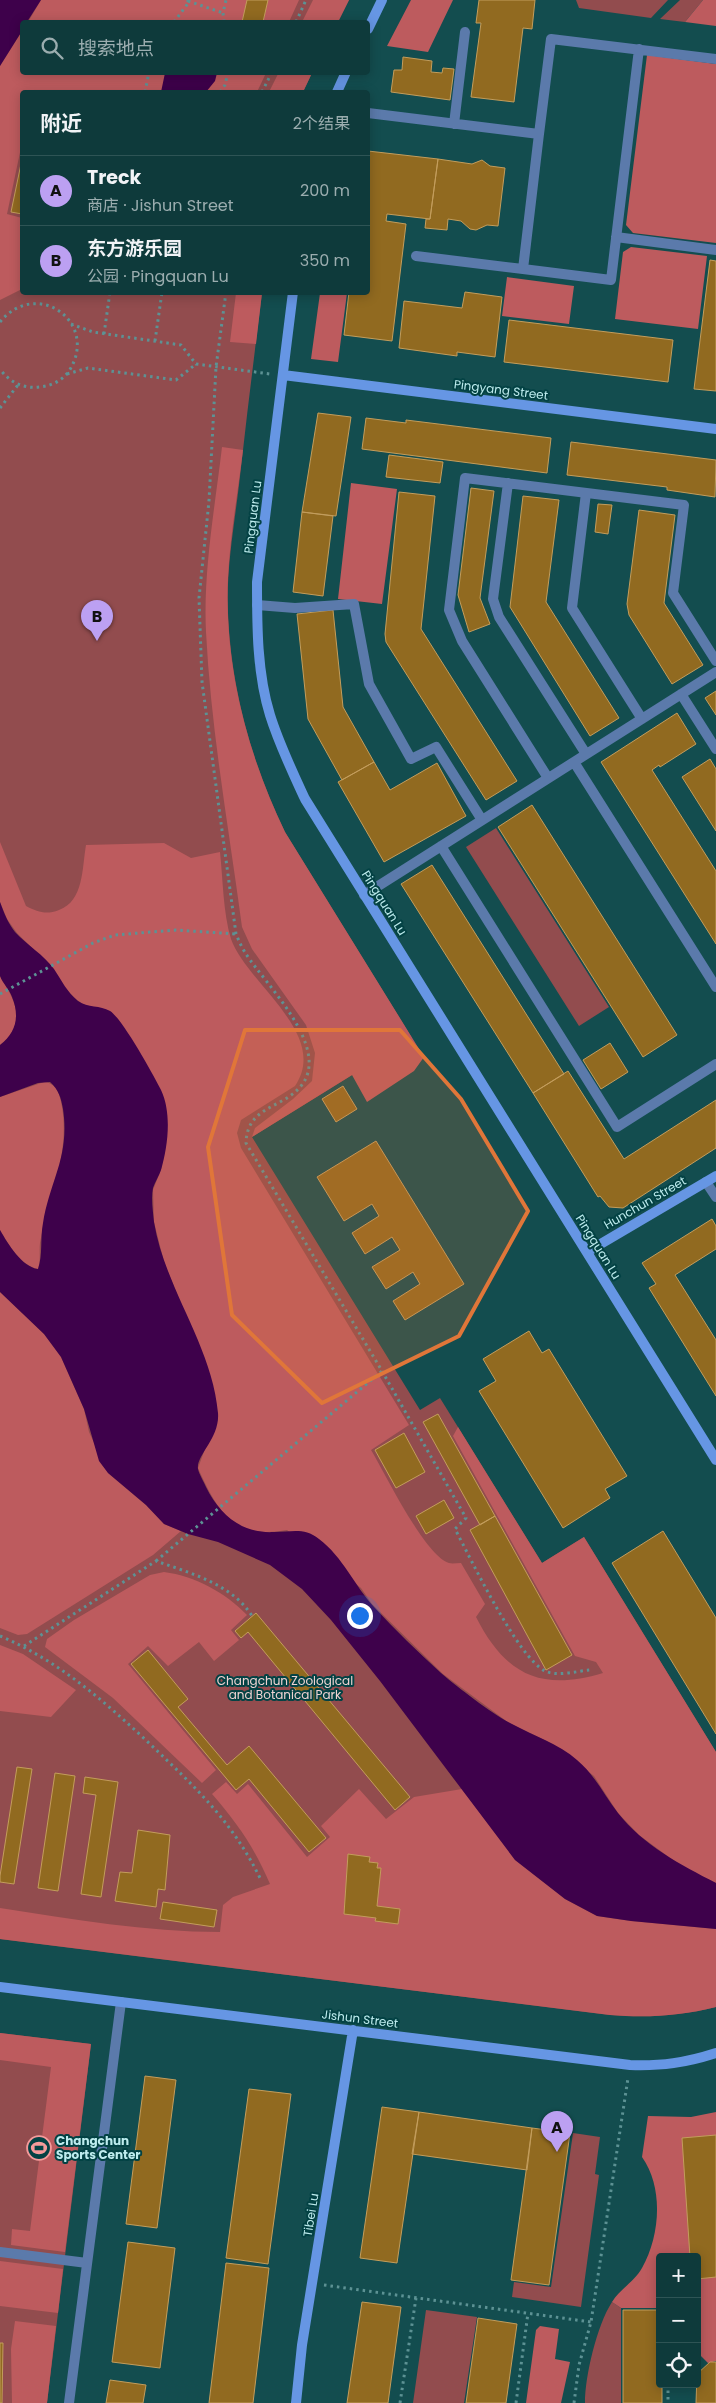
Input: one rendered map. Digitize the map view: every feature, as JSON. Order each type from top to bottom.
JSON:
[{"type":"street","points":[[370,25],[382,0]]},
{"type":"street","points":[[338,90],[345,75]]},
{"type":"street","name":"Pingquan Lu","points":[[293,295],[257,582],[262,671],[270,712],[284,753],[305,799],[716,1460]]},
{"type":"street","name":"Pingyang Street","points":[[283,375],[716,429]]},
{"type":"street","name":"Hunchun Street","points":[[587,1252],[716,1176]]},
{"type":"street","name":"Jishun Street","points":[[0,1986],[630,2065],[662,2066],[690,2061],[716,2053]]},
{"type":"street","name":"Tibei Lu","points":[[296,2403],[312,2283],[353,2030]]},
{"type":"lane","points":[[454,124],[465,32]]},
{"type":"lane","points":[[523,269],[551,39],[716,59]]},
{"type":"lane","points":[[416,256],[611,280],[639,49]]},
{"type":"lane","points":[[370,113],[539,134]]},
{"type":"lane","points":[[616,238],[716,250]]},
{"type":"lane","points":[[548,778],[462,641],[448,610],[465,478],[684,505],[673,593],[716,661]]},
{"type":"lane","points":[[508,483],[493,599],[499,617],[586,754]]},
{"type":"lane","points":[[586,493],[572,608],[642,719]]},
{"type":"lane","points":[[257,605],[295,608],[354,604],[368,684],[411,758],[436,747],[482,820]]},
{"type":"lane","points":[[364,895],[716,672]]},
{"type":"lane","points":[[681,694],[716,749]]},
{"type":"lane","points":[[574,762],[716,987]]},
{"type":"lane","points":[[441,846],[618,1127],[716,1064]]},
{"type":"lane","points":[[706,1182],[716,1197]]},
{"type":"lane","points":[[69,2403],[121,2002]]},
{"type":"lane","points":[[0,2252],[87,2263]]},
{"type":"path","points":[[224,20],[223,13],[226,0]]},
{"type":"path","points":[[297,20],[306,0]]},
{"type":"path","points":[[175,20],[187,1],[223,13]]},
{"type":"path","points":[[145,90],[148,75]]},
{"type":"path","points":[[221,90],[225,85],[227,75]]},
{"type":"path","points":[[263,90],[270,75]]},
{"type":"path","points":[[104,334],[110,295]]},
{"type":"path","points":[[155,341],[162,295]]},
{"type":"path","points":[[226,295],[216,367],[209,501],[199,598],[202,682],[236,934],[245,953],[298,1026],[307,1047],[309,1067],[306,1079],[298,1090],[255,1117],[246,1130],[246,1143],[382,1371],[466,1518],[455,1530],[522,1650],[544,1671],[557,1673],[590,1670]]},
{"type":"path","points":[[0,322],[16,308],[38,303],[57,309],[71,324],[78,343],[77,353],[66,374]]},
{"type":"path","points":[[71,324],[93,332],[181,344],[196,364],[283,375]]},
{"type":"path","points":[[0,369],[18,385],[35,388],[46,387],[66,374],[88,368],[176,380],[196,364]]},
{"type":"path","points":[[0,408],[18,385]]},
{"type":"path","points":[[0,994],[93,943],[115,935],[176,930],[236,934]]},
{"type":"path","points":[[24,1646],[156,1561],[382,1371]]},
{"type":"path","points":[[156,1561],[199,1576],[228,1592],[245,1605],[252,1616]]},
{"type":"path","points":[[0,1636],[24,1646],[63,1669],[105,1703],[200,1792],[246,1848],[260,1878]]},
{"type":"path","points":[[574,2403],[579,2365],[591,2322],[630,2065]]},
{"type":"path","points":[[312,2283],[591,2322]]},
{"type":"path","points":[[400,2403],[416,2298]]},
{"type":"path","points":[[516,2403],[528,2314]]},
{"type":"path","points":[[668,2388],[668,2403]]},
{"type":"highlighted area","points":[[245,1030],[400,1030],[461,1099],[528,1211],[459,1336],[322,1403],[232,1315],[208,1147]]},
{"type":"green space","name":"Changchun Zoological and Botanical Park","points":[[0,0],[349,0],[339,20],[20,20],[20,75],[311,75],[304,90],[20,90],[20,295],[262,295],[228,581],[230,642],[239,698],[253,753],[285,832],[412,1038],[252,1137],[420,1410],[440,1398],[542,1563],[584,1537],[716,1752],[716,2007],[663,2016],[610,2015],[0,1939]]},
{"type":"green space","points":[[576,0],[668,0],[651,18],[579,8]]},
{"type":"green space","points":[[680,0],[703,0],[685,22],[660,19]]},
{"type":"green space","points":[[496,828],[609,1007],[579,1026],[466,847]]},
{"type":"green space","name":"Changchun Sports Center","points":[[0,2033],[91,2044],[47,2403],[0,2403]]},
{"type":"green space","points":[[573,2133],[600,2137],[595,2174],[599,2175],[581,2307],[512,2297],[514,2282],[551,2287]]},
{"type":"green space","points":[[612,2302],[621,2308],[621,2403],[585,2403],[587,2379],[593,2351],[601,2324]]},
{"type":"green space","points":[[426,2310],[477,2317],[464,2403],[413,2403]]},
{"type":"shaded area","points":[[0,0],[41,0],[28,20],[20,20],[20,34],[0,66]]},
{"type":"shaded area","points":[[41,0],[299,0],[290,20],[29,20]]},
{"type":"shaded area","points":[[313,0],[349,0],[339,20],[303,20]]},
{"type":"shaded area","points":[[411,0],[453,0],[428,52],[387,46]]},
{"type":"shaded area","points":[[703,0],[716,0],[716,26],[685,22]]},
{"type":"shaded area","points":[[20,34],[20,75],[265,75],[258,90],[20,90],[20,152],[7,214],[20,217],[20,290],[0,300],[0,66]]},
{"type":"shaded area","points":[[647,55],[716,64],[716,243],[633,233],[626,225]]},
{"type":"shaded area","points":[[164,75],[216,75],[215,81],[208,90],[161,90]]},
{"type":"shaded area","points":[[278,75],[311,75],[304,90],[270,90]]},
{"type":"shaded area","points":[[631,247],[707,256],[698,329],[615,319],[623,252]]},
{"type":"shaded area","points":[[507,277],[574,286],[569,324],[502,316]]},
{"type":"shaded area","points":[[236,295],[262,295],[256,344],[230,342]]},
{"type":"shaded area","points":[[320,295],[347,295],[338,362],[311,359]]},
{"type":"shaded area","points":[[222,447],[243,450],[230,546],[228,611],[234,676],[249,740],[271,802],[285,832],[424,1057],[414,1071],[367,1102],[352,1075],[252,1137],[255,1128],[293,1099],[312,1081],[315,1053],[306,1025],[252,949],[242,927],[216,743],[206,632],[208,562]]},
{"type":"shaded area","points":[[351,483],[397,489],[382,604],[338,599]]},
{"type":"shaded area","points":[[0,842],[26,906],[46,913],[54,912],[67,906],[73,899],[80,883],[86,845],[164,843],[191,858],[220,852],[225,907],[231,939],[240,956],[282,1010],[294,1029],[302,1047],[303,1067],[295,1086],[241,1120],[237,1133],[241,1148],[409,1425],[371,1450],[406,1512],[429,1546],[439,1557],[449,1563],[461,1563],[485,1604],[476,1617],[487,1637],[512,1665],[527,1674],[543,1679],[561,1680],[603,1673],[596,1662],[575,1656],[453,1436],[458,1427],[542,1563],[584,1537],[716,1752],[716,1883],[681,1866],[639,1835],[618,1813],[594,1776],[553,1744],[509,1723],[443,1674],[372,1604],[361,1588],[287,1530],[268,1532],[240,1526],[220,1509],[198,1468],[205,1449],[178,1296],[164,1262],[154,1222],[153,1190],[162,1167],[166,1106],[161,1091],[121,1024],[110,1011],[86,1006],[77,1000],[63,986],[53,969],[17,933],[7,919],[0,902]]},
{"type":"shaded area","points":[[0,902],[6,918],[15,932],[50,964],[74,998],[86,1005],[110,1011],[122,1024],[161,1090],[167,1109],[168,1130],[166,1151],[161,1170],[153,1188],[154,1222],[168,1271],[198,1340],[214,1388],[218,1422],[198,1464],[198,1469],[200,1476],[218,1506],[233,1521],[252,1530],[262,1532],[298,1531],[308,1533],[319,1539],[335,1554],[374,1607],[441,1673],[504,1719],[570,1754],[589,1772],[618,1813],[639,1835],[663,1853],[716,1883],[716,1929],[597,1916],[565,1899],[515,1860],[380,1681],[331,1620],[302,1589],[270,1565],[218,1542],[188,1534],[164,1524],[146,1505],[108,1473],[99,1461],[84,1409],[61,1357],[44,1334],[0,1292],[0,1230],[11,1248],[21,1259],[26,1264],[38,1269],[43,1223],[62,1155],[64,1126],[63,1109],[58,1091],[50,1082],[38,1083],[0,1097],[0,1045],[13,1030],[16,1011],[11,994],[0,976]]},
{"type":"shaded area","points":[[0,976],[14,1003],[16,1020],[14,1029],[9,1037],[0,1045]]},
{"type":"shaded area","points":[[44,1082],[55,1087],[59,1094],[64,1124],[61,1158],[40,1243],[38,1269],[26,1264],[21,1259],[11,1248],[0,1230],[0,1097]]},
{"type":"shaded area","points":[[0,1292],[44,1334],[61,1357],[84,1409],[89,1432],[108,1473],[146,1505],[164,1524],[181,1531],[153,1555],[27,1634],[18,1635],[0,1628]]},
{"type":"shaded area","points":[[164,1572],[187,1577],[209,1587],[230,1600],[247,1615],[231,1630],[239,1640],[214,1661],[199,1642],[168,1666],[148,1646],[128,1664],[216,1770],[202,1783],[113,1698],[45,1647],[47,1639],[74,1620],[150,1575]]},
{"type":"shaded area","points":[[0,1645],[23,1654],[76,1690],[51,1717],[0,1711]]},
{"type":"shaded area","points":[[226,1782],[237,1794],[248,1784],[307,1857],[330,1837],[321,1826],[359,1789],[386,1819],[414,1797],[462,1789],[515,1860],[565,1899],[597,1916],[716,1929],[716,2007],[663,2016],[610,2015],[0,1939],[0,1908],[137,1927],[220,1932],[223,1905],[233,1897],[270,1884],[245,1836],[212,1794]]},
{"type":"shaded area","points":[[0,2033],[91,2044],[65,2252],[11,2245],[12,2229],[30,2231],[51,2067],[0,2060]]},
{"type":"shaded area","points":[[716,2112],[716,2361],[708,2363],[701,2356],[701,2253],[656,2253],[656,2308],[621,2308],[612,2302],[642,2268],[653,2242],[656,2227],[657,2212],[654,2183],[642,2157],[648,2116],[691,2117]]},
{"type":"shaded area","points":[[0,2261],[63,2269],[58,2313],[0,2306]]},
{"type":"shaded area","points":[[15,2321],[56,2326],[47,2403],[12,2403],[11,2349]]},
{"type":"shaded area","points":[[540,2326],[559,2329],[555,2359],[570,2362],[561,2403],[526,2403],[536,2330]]},
{"type":"building","points":[[247,0],[268,0],[263,20],[242,20]]},
{"type":"building","points":[[479,0],[535,0],[532,29],[523,28],[514,102],[471,97],[481,23],[476,23]]},
{"type":"building","points":[[403,57],[432,61],[431,72],[442,73],[443,68],[454,69],[450,100],[391,92],[394,70],[402,70]]},
{"type":"building","points":[[370,151],[438,159],[430,219],[387,214],[386,221],[406,224],[392,341],[344,335],[349,295],[370,295]]},
{"type":"building","points":[[438,159],[472,164],[482,160],[490,166],[505,168],[498,226],[487,225],[476,230],[470,229],[461,221],[448,219],[447,230],[425,228],[426,219],[430,219]]},
{"type":"building","points":[[20,169],[20,214],[11,212]]},
{"type":"building","points":[[710,260],[716,261],[716,391],[694,389]]},
{"type":"building","points":[[465,292],[502,297],[495,357],[457,352],[457,356],[399,348],[404,301],[462,308]]},
{"type":"building","points":[[509,320],[673,340],[668,382],[504,362]]},
{"type":"building","points":[[318,413],[351,417],[336,516],[302,512]]},
{"type":"building","points":[[366,418],[406,423],[406,420],[551,438],[547,473],[362,449]]},
{"type":"building","points":[[571,442],[716,460],[715,497],[667,490],[667,487],[567,475]]},
{"type":"building","points":[[389,455],[443,462],[440,483],[386,477]]},
{"type":"building","points":[[471,488],[494,491],[480,598],[490,624],[469,632],[458,595]]},
{"type":"building","points":[[399,492],[435,496],[421,629],[517,781],[486,800],[386,642],[385,634]]},
{"type":"building","points":[[523,496],[559,500],[546,602],[619,718],[590,736],[510,607]]},
{"type":"building","points":[[598,504],[612,505],[608,534],[595,532]]},
{"type":"building","points":[[639,510],[675,515],[664,603],[703,665],[672,684],[629,615],[627,604]]},
{"type":"building","points":[[302,512],[333,516],[323,596],[293,592]]},
{"type":"building","points":[[333,610],[343,707],[374,762],[342,780],[308,719],[297,614]]},
{"type":"building","points":[[716,691],[716,715],[705,698]]},
{"type":"building","points":[[677,713],[696,744],[652,770],[716,871],[716,944],[601,762]]},
{"type":"building","points":[[710,759],[716,769],[716,831],[682,777]]},
{"type":"building","points":[[374,762],[390,790],[437,763],[466,816],[384,862],[338,782]]},
{"type":"building","points":[[532,805],[677,1035],[643,1057],[498,827]]},
{"type":"building","points":[[432,865],[564,1074],[533,1093],[401,884]]},
{"type":"building","points":[[610,1043],[628,1072],[601,1089],[583,1060]]},
{"type":"building","points":[[568,1071],[624,1159],[716,1100],[716,1148],[623,1208],[609,1207],[600,1196],[598,1197],[533,1093]]},
{"type":"building","points":[[343,1086],[357,1109],[336,1122],[322,1099]]},
{"type":"building","points":[[376,1141],[464,1284],[405,1320],[393,1301],[420,1284],[413,1272],[386,1289],[372,1267],[400,1250],[392,1237],[365,1254],[352,1233],[379,1216],[372,1204],[344,1221],[317,1177]]},
{"type":"building","points":[[712,1219],[716,1226],[716,1249],[675,1275],[716,1340],[716,1396],[649,1288],[656,1284],[642,1263]]},
{"type":"building","points":[[529,1331],[542,1353],[549,1349],[627,1476],[605,1489],[610,1498],[563,1528],[479,1391],[496,1381],[483,1359]]},
{"type":"building","points":[[438,1414],[495,1516],[480,1525],[423,1422]]},
{"type":"building","points":[[404,1433],[425,1472],[396,1488],[375,1450]]},
{"type":"building","points":[[444,1500],[454,1518],[426,1534],[416,1516]]},
{"type":"building","points":[[495,1516],[572,1655],[546,1670],[470,1530]]},
{"type":"building","points":[[663,1531],[716,1618],[716,1734],[612,1563]]},
{"type":"building","points":[[256,1613],[410,1797],[395,1810],[248,1632],[241,1638],[235,1631]]},
{"type":"building","points":[[148,1650],[188,1699],[178,1707],[227,1765],[249,1746],[326,1838],[309,1852],[249,1779],[236,1790],[131,1664]]},
{"type":"building","points":[[17,1767],[32,1769],[14,1884],[0,1882],[0,1876]]},
{"type":"building","points":[[55,1773],[75,1776],[58,1891],[38,1888]]},
{"type":"building","points":[[85,1777],[118,1782],[101,1897],[81,1894],[96,1795],[83,1793]]},
{"type":"building","points":[[138,1830],[170,1835],[165,1890],[158,1889],[156,1907],[115,1901],[120,1872],[132,1873]]},
{"type":"building","points":[[348,1854],[370,1857],[369,1862],[378,1863],[377,1868],[381,1868],[377,1906],[400,1909],[398,1924],[375,1921],[376,1918],[344,1914]]},
{"type":"building","points":[[163,1902],[217,1910],[214,1927],[160,1919]]},
{"type":"building","points":[[145,2076],[176,2080],[157,2228],[126,2224]]},
{"type":"building","points":[[249,2089],[291,2094],[268,2264],[226,2258]]},
{"type":"building","points":[[382,2107],[419,2112],[397,2263],[360,2258]]},
{"type":"building","points":[[419,2112],[532,2128],[527,2170],[412,2154]]},
{"type":"building","points":[[532,2128],[570,2133],[549,2285],[511,2280]]},
{"type":"building","points":[[716,2135],[716,2277],[701,2279],[701,2253],[690,2253],[682,2138]]},
{"type":"building","points":[[128,2242],[175,2248],[160,2368],[112,2362]]},
{"type":"building","points":[[226,2263],[269,2268],[253,2403],[209,2403]]},
{"type":"building","points":[[362,2302],[401,2307],[388,2403],[347,2403]]},
{"type":"building","points":[[623,2310],[656,2310],[656,2388],[662,2388],[662,2403],[623,2403]]},
{"type":"building","points":[[478,2318],[517,2324],[506,2403],[466,2403]]},
{"type":"building","points":[[0,2343],[3,2343],[2,2403],[0,2403]]},
{"type":"building","points":[[710,2362],[716,2362],[716,2403],[696,2403],[697,2388],[701,2388],[701,2370]]},
{"type":"building","points":[[110,2380],[146,2385],[143,2403],[106,2403]]},
{"type":"place","name":"东方游乐园","points":[[97,641]]},
{"type":"place","name":"Changchun Sports Center","points":[[39,2148]]},
{"type":"place","name":"Treck","points":[[557,2152]]}]
